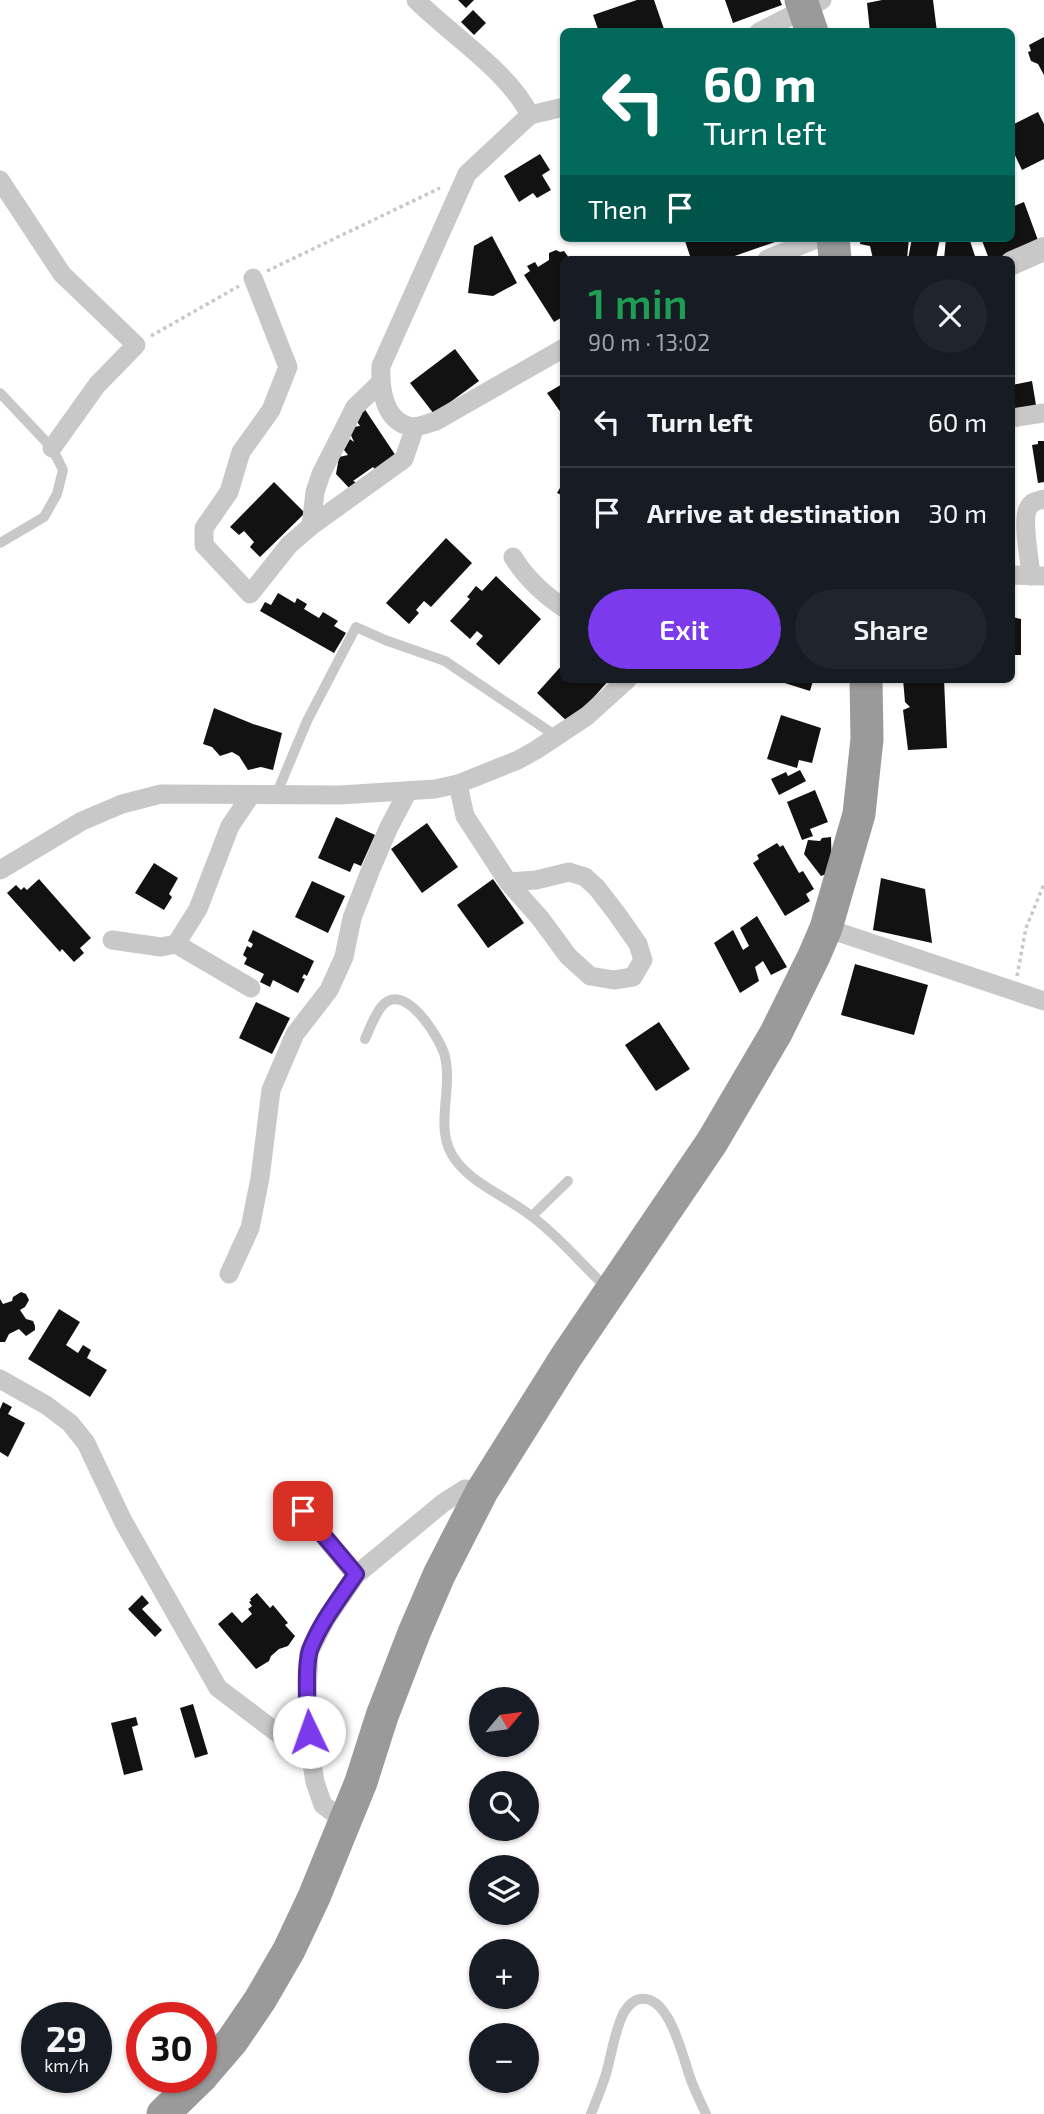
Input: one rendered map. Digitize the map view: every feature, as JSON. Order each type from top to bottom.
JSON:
[{"type":"highway","points":[[217,2058],[253,2011],[289,1950],[314,1897],[361,1782],[382,1716],[414,1633],[439,1575],[482,1491],[610,1291],[712,1142],[796,994],[826,928],[859,814],[867,739],[866,683]]},
{"type":"highway","points":[[163,2114],[185,2093]]},
{"type":"street","points":[[416,0],[488,63],[523,102],[530,115]]},
{"type":"street","points":[[768,28],[810,10]]},
{"type":"street","points":[[560,108],[530,115],[467,174],[381,366],[382,396],[390,412],[402,423],[415,427],[436,421],[560,350]]},
{"type":"street","points":[[0,180],[62,274],[136,345],[97,385],[52,448]]},
{"type":"street","points":[[774,256],[809,242]]},
{"type":"street","points":[[1015,262],[1044,249]]},
{"type":"street","points":[[253,278],[288,367],[271,410],[242,452],[229,492],[204,528],[204,545],[250,594],[289,545],[404,458],[415,427]]},
{"type":"street","points":[[311,526],[315,492],[327,462],[355,407],[380,383]]},
{"type":"street","points":[[1015,417],[1044,412]]},
{"type":"street","points":[[1029,576],[1027,508],[1033,502],[1044,499]]},
{"type":"street","points":[[513,557],[534,585],[560,605]]},
{"type":"street","points":[[0,870],[82,821],[122,804],[161,794],[340,796],[458,784],[519,760],[587,716],[624,683]]},
{"type":"street","points":[[458,784],[465,816],[508,881],[568,956],[590,976],[614,980],[633,977],[643,960],[638,944],[597,888],[585,877],[569,872],[536,880],[508,881]]},
{"type":"street","points":[[229,1275],[250,1228],[260,1178],[271,1090],[295,1034],[329,990],[344,957],[352,918],[371,869],[408,791]]},
{"type":"street","points":[[176,944],[198,909],[230,827],[251,795]]},
{"type":"street","points":[[826,928],[1044,1001]]},
{"type":"street","points":[[112,940],[161,947],[176,944],[251,988]]},
{"type":"street","points":[[0,1379],[46,1405],[70,1423],[86,1443],[123,1521],[218,1688],[292,1744],[310,1751]]},
{"type":"street","points":[[345,1821],[323,1805],[315,1782],[310,1751],[307,1693],[309,1652],[326,1619],[356,1574],[443,1503],[465,1489],[482,1491]]},
{"type":"street","points":[[290,1495],[356,1574]]},
{"type":"lane","points":[[0,393],[52,448],[62,470],[57,494],[44,517],[0,543]]},
{"type":"lane","points":[[276,795],[307,721],[356,627],[384,640],[445,661],[556,736]]},
{"type":"lane","points":[[365,1039],[383,1005],[392,999],[403,1001],[415,1008],[427,1022],[444,1053],[445,1138],[457,1162],[469,1174],[532,1216],[610,1291]]},
{"type":"lane","points":[[532,1216],[568,1181]]},
{"type":"lane","points":[[591,2114],[606,2075],[615,2033],[623,2015],[634,2002],[641,1999],[659,2005],[666,2015],[706,2114]]},
{"type":"path","points":[[136,345],[253,278],[392,213],[467,174]]},
{"type":"path","points":[[1014,990],[1026,928],[1044,884]]},
{"type":"building","points":[[458,0],[474,0],[466,8]]},
{"type":"building","points":[[637,0],[654,0],[664,28],[598,28],[593,15]]},
{"type":"building","points":[[725,0],[780,0],[782,5],[733,23]]},
{"type":"building","points":[[882,0],[933,0],[936,28],[870,28],[867,3]]},
{"type":"building","points":[[473,10],[486,23],[474,35],[461,22]]},
{"type":"building","points":[[1044,37],[1044,75],[1038,64],[1031,61],[1028,52],[1031,51],[1029,45]]},
{"type":"building","points":[[1038,112],[1044,124],[1044,159],[1022,170],[1015,155],[1015,124]]},
{"type":"building","points":[[540,154],[550,170],[542,175],[551,190],[537,198],[533,193],[519,202],[504,176]]},
{"type":"building","points":[[1024,202],[1039,243],[1003,256],[988,256],[983,242],[1015,242],[1015,206]]},
{"type":"building","points":[[492,236],[517,283],[493,296],[468,293],[474,246]]},
{"type":"building","points":[[685,242],[775,242],[735,256],[690,256]]},
{"type":"building","points":[[909,242],[907,256],[872,256],[870,246],[860,244]]},
{"type":"building","points":[[911,242],[939,242],[937,256],[909,256]]},
{"type":"building","points":[[946,242],[970,242],[975,256],[944,256]]},
{"type":"building","points":[[564,251],[568,256],[560,256],[560,318],[554,322],[524,275],[530,271],[527,266],[535,262],[538,267],[549,260],[549,253]]},
{"type":"building","points":[[455,349],[479,381],[434,414],[410,383]]},
{"type":"building","points":[[1032,381],[1037,411],[1015,415],[1015,384]]},
{"type":"building","points":[[560,385],[560,411],[547,393]]},
{"type":"building","points":[[364,408],[396,456],[378,473],[373,467],[353,481],[358,483],[351,490],[336,474],[339,457],[348,455],[344,450],[350,439],[354,442],[350,433],[352,427],[360,426],[353,416]]},
{"type":"building","points":[[1038,441],[1044,441],[1044,482],[1038,483],[1032,445],[1038,444]]},
{"type":"building","points":[[274,482],[305,513],[260,557],[250,547],[254,542],[244,531],[239,535],[230,527]]},
{"type":"building","points":[[446,538],[472,563],[431,607],[424,601],[416,610],[419,613],[409,624],[386,603]]},
{"type":"building","points":[[496,576],[541,619],[499,665],[476,644],[483,636],[477,631],[470,639],[450,621],[470,599],[467,597],[476,586],[482,591]]},
{"type":"building","points":[[278,593],[295,603],[297,598],[307,604],[304,609],[319,618],[323,612],[338,621],[334,626],[346,633],[334,653],[260,611],[265,602],[271,605]]},
{"type":"building","points":[[1015,618],[1021,619],[1021,655],[1015,655]]},
{"type":"building","points":[[560,667],[560,683],[606,683],[570,724],[537,693]]},
{"type":"building","points":[[785,683],[812,683],[810,691]]},
{"type":"building","points":[[903,683],[944,683],[947,748],[908,750],[903,710],[910,707],[905,702]]},
{"type":"building","points":[[214,708],[282,733],[273,770],[261,767],[248,770],[239,756],[232,752],[220,756],[212,747],[203,744]]},
{"type":"building","points":[[781,715],[821,728],[812,763],[799,760],[797,768],[767,759]]},
{"type":"building","points":[[800,770],[806,781],[779,795],[771,779],[786,772],[788,776]]},
{"type":"building","points":[[815,790],[828,822],[810,829],[813,836],[802,840],[787,802]]},
{"type":"building","points":[[336,817],[375,835],[361,866],[354,863],[350,872],[318,858]]},
{"type":"building","points":[[427,823],[458,867],[422,893],[391,849]]},
{"type":"building","points":[[831,837],[832,872],[821,876],[804,854],[808,840],[820,841],[822,838]]},
{"type":"building","points":[[777,843],[780,847],[783,845],[799,873],[803,871],[814,889],[806,894],[810,901],[785,916],[753,863],[759,859],[757,855]]},
{"type":"building","points":[[154,863],[178,878],[169,894],[172,897],[164,910],[135,893]]},
{"type":"building","points":[[881,878],[925,889],[932,943],[873,930]]},
{"type":"building","points":[[39,879],[91,938],[80,948],[84,953],[74,962],[62,949],[60,952],[7,893],[16,885],[21,890],[24,887],[27,890]]},
{"type":"building","points":[[493,879],[524,923],[488,948],[457,905]]},
{"type":"building","points":[[312,881],[345,896],[328,933],[295,917]]},
{"type":"building","points":[[757,916],[787,967],[771,975],[763,961],[755,967],[759,981],[740,993],[714,943],[733,930],[743,950],[749,946],[740,928]]},
{"type":"building","points":[[253,930],[314,961],[307,976],[304,974],[302,978],[305,979],[298,993],[273,980],[270,987],[260,982],[264,974],[244,964],[247,958],[243,955],[247,946],[251,948],[253,944],[248,941]]},
{"type":"building","points":[[855,964],[928,985],[914,1035],[841,1015]]},
{"type":"building","points":[[256,1002],[290,1018],[272,1054],[239,1038]]},
{"type":"building","points":[[659,1022],[690,1069],[656,1091],[625,1045]]},
{"type":"building","points":[[21,1292],[26,1294],[29,1300],[20,1310],[26,1319],[33,1321],[35,1330],[26,1336],[19,1329],[9,1334],[5,1342],[0,1342],[0,1299],[3,1304],[12,1301],[13,1297]]},
{"type":"building","points":[[59,1309],[80,1322],[66,1345],[78,1353],[83,1345],[91,1350],[87,1358],[107,1370],[90,1397],[28,1359]]},
{"type":"building","points":[[3,1402],[12,1407],[8,1414],[25,1423],[8,1457],[0,1452],[0,1409]]},
{"type":"building","points":[[257,1593],[270,1608],[273,1605],[295,1636],[288,1646],[279,1649],[269,1661],[256,1669],[218,1624],[232,1612],[242,1623],[252,1614],[248,1609],[252,1606],[249,1602]]},
{"type":"building","points":[[142,1595],[149,1603],[142,1609],[162,1630],[155,1637],[128,1609]]},
{"type":"building","points":[[193,1704],[208,1754],[195,1758],[180,1708]]},
{"type":"building","points":[[136,1717],[138,1725],[132,1727],[143,1770],[124,1775],[111,1723]]},
{"type":"route","points":[[303,1511],[356,1574],[326,1619],[309,1652],[309,1732]]}]
